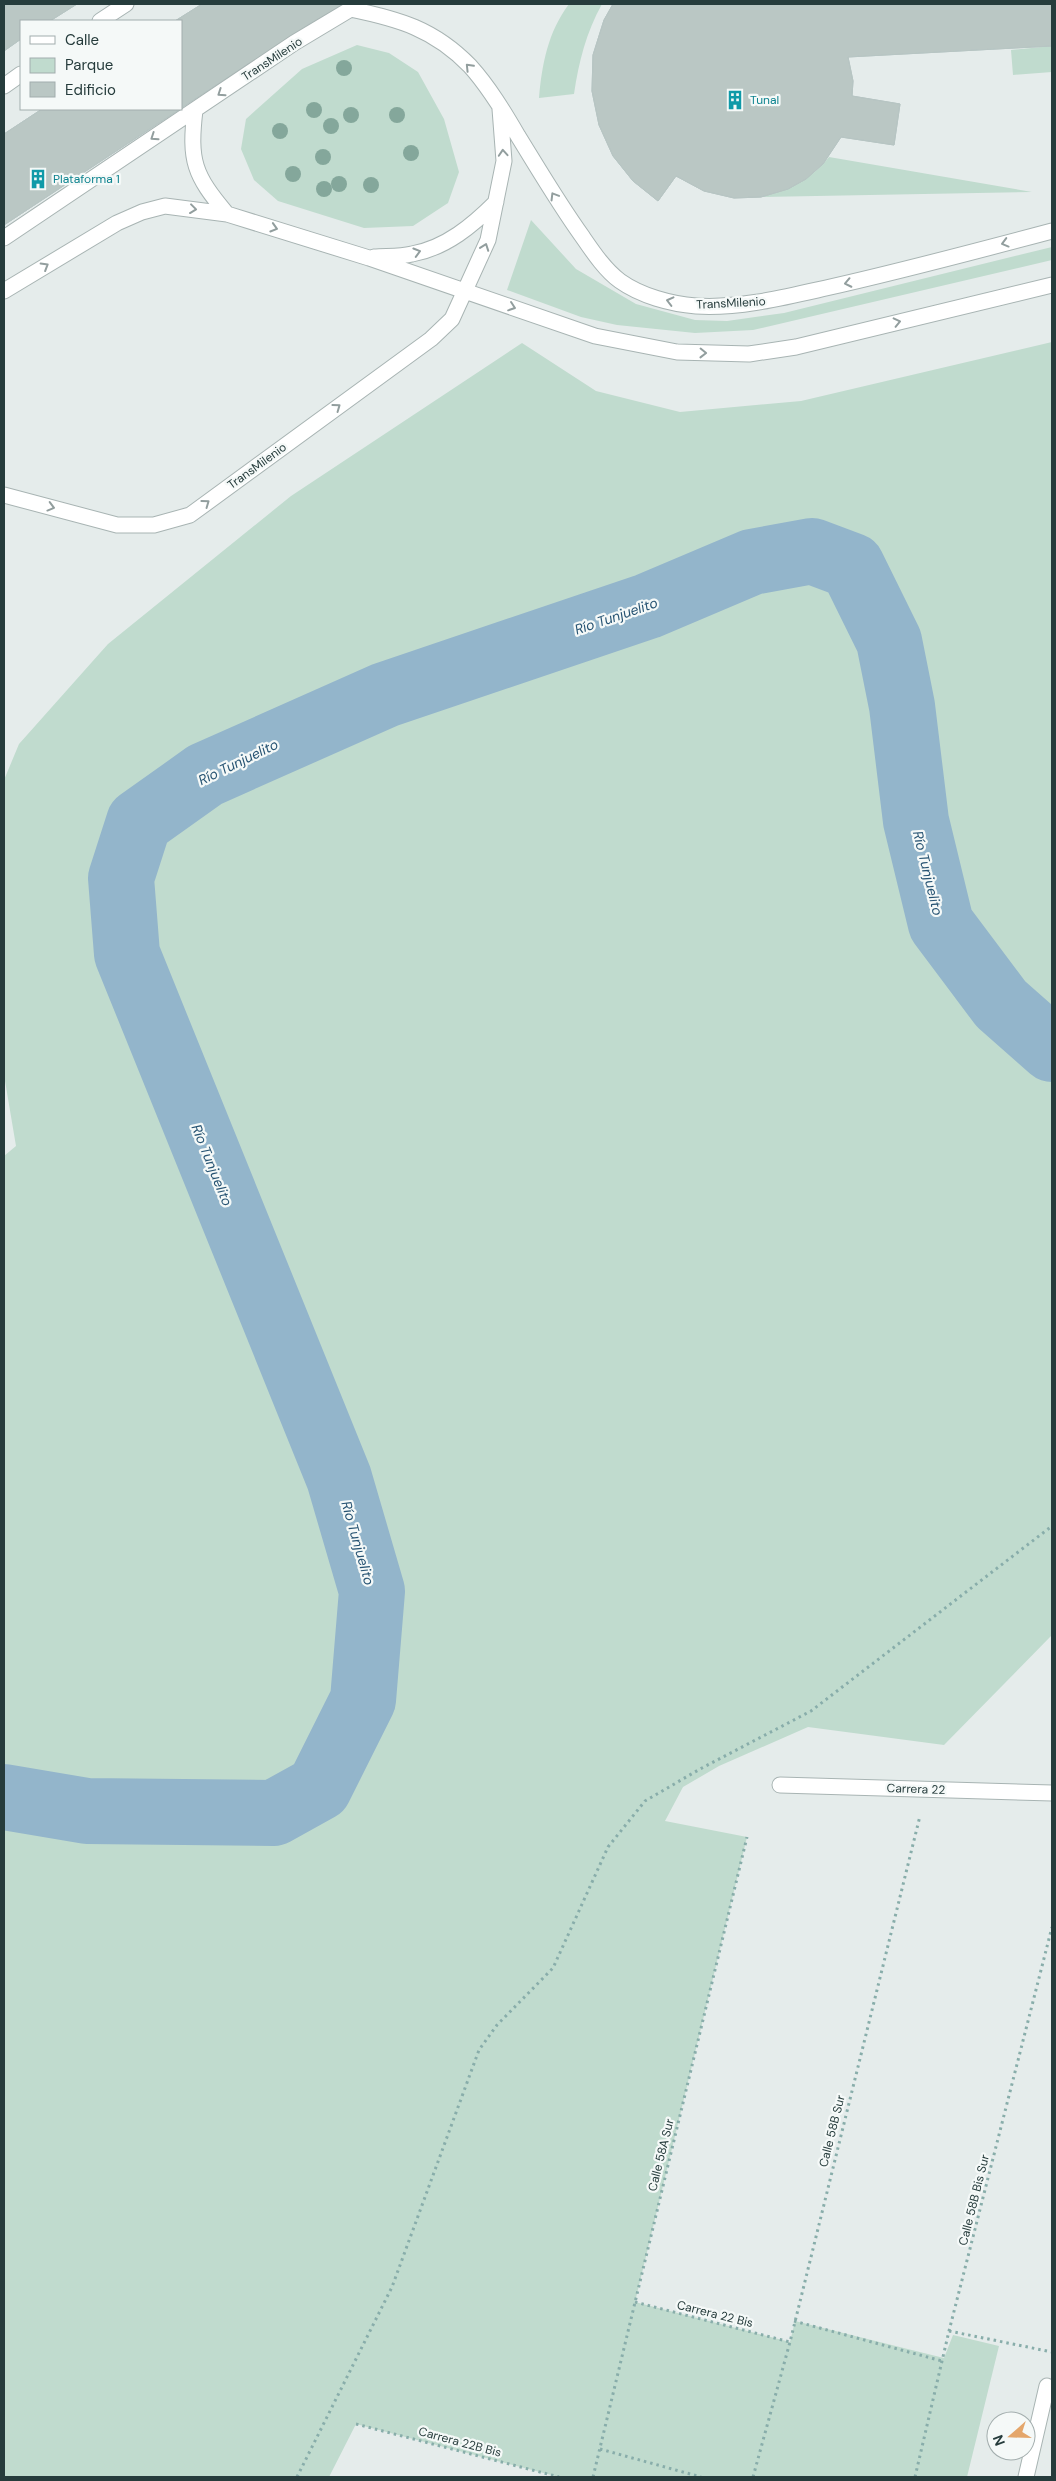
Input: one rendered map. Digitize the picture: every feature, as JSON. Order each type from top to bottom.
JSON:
[{"type":"street","points":[[102,20],[126,4]]},
{"type":"street","name":"TransMilenio","points":[[4,238],[294,43],[355,7],[414,25],[442,43],[470,66],[500,105],[562,210],[598,258],[620,282],[644,294],[672,302],[698,306],[766,301],[870,278],[1052,231]]},
{"type":"street","points":[[4,86],[20,75]]},
{"type":"street","name":"TransMilenio","points":[[4,495],[117,525],[154,525],[190,515],[431,339],[452,319],[488,240],[498,200],[504,161],[500,105]]},
{"type":"street","points":[[195,110],[191,140],[194,161],[200,179],[227,214]]},
{"type":"street","points":[[368,258],[413,254],[441,244],[472,226],[498,200]]},
{"type":"street","points":[[4,291],[117,222],[142,212],[165,206],[227,214],[368,258],[595,336],[677,352],[749,354],[796,346],[1052,285]]},
{"type":"street","name":"Carrera 22","points":[[780,1785],[1052,1792]]},
{"type":"street","points":[[1026,2477],[1047,2386]]},
{"type":"path","points":[[297,2477],[392,2287],[479,2050],[497,2025],[553,1968],[608,1847],[645,1801],[700,1769],[811,1711],[1052,1526]]},
{"type":"path","name":"Calle 58B Sur","points":[[753,2477],[790,2342],[927,1789]]},
{"type":"path","name":"Calle 58A Sur","points":[[593,2477],[747,1837]]},
{"type":"path","name":"Calle 58B Bis Sur","points":[[915,2477],[949,2331],[1052,1927]]},
{"type":"path","name":"Carrera 22 Bis","points":[[635,2302],[790,2342]]},
{"type":"path","points":[[794,2321],[942,2360]]},
{"type":"path","points":[[949,2331],[1052,2352]]},
{"type":"path","name":"Carrera 22B Bis","points":[[356,2424],[559,2477]]},
{"type":"path","points":[[600,2449],[701,2477]]},
{"type":"green space","points":[[569,4],[602,4],[584,47],[574,94],[539,98],[547,49],[556,26]]},
{"type":"green space","points":[[357,45],[389,53],[418,72],[444,119],[459,172],[448,203],[413,226],[364,228],[278,201],[254,180],[241,149],[246,119],[302,69]]},
{"type":"green space","points":[[1052,46],[1052,72],[1013,75],[1011,50]]},
{"type":"green space","points":[[829,157],[1032,192],[761,197],[780,191],[807,178]]},
{"type":"green space","points":[[531,220],[576,269],[636,304],[695,320],[727,321],[784,313],[1052,247],[1052,260],[753,330],[695,333],[617,325],[581,317],[507,290]]},
{"type":"green space","points":[[1052,342],[1052,1635],[944,1745],[808,1727],[719,1766],[683,1787],[665,1821],[747,1837],[635,2302],[790,2342],[795,2321],[944,2358],[953,2335],[999,2346],[967,2477],[559,2477],[356,2424],[329,2477],[4,2477],[4,1156],[16,1146],[4,1075],[4,780],[19,744],[108,644],[291,496],[522,343],[596,391],[680,412],[801,401]]},
{"type":"building","points":[[4,4],[77,4],[52,20],[20,20],[20,40],[4,51]]},
{"type":"building","points":[[4,4],[77,4],[52,20],[20,20],[20,40],[4,51]]},
{"type":"building","points":[[202,4],[346,4],[309,24],[182,107],[182,20],[177,20]]},
{"type":"building","points":[[202,4],[345,4],[309,24],[182,107],[182,20],[177,20]]},
{"type":"building","name":"Tunal","points":[[613,4],[1052,4],[1052,46],[848,57],[853,81],[852,96],[900,104],[894,145],[841,137],[823,164],[806,179],[788,189],[761,197],[734,198],[704,191],[676,176],[658,201],[633,181],[613,156],[599,125],[592,91],[593,55],[604,20]]},
{"type":"building","name":"Tunal","points":[[613,4],[1052,4],[1052,46],[848,57],[853,81],[852,96],[900,104],[894,145],[841,137],[823,164],[806,179],[788,189],[761,197],[734,198],[704,191],[676,176],[658,201],[633,181],[613,156],[599,125],[592,91],[593,55],[604,20]]},
{"type":"building","name":"Plataforma 1","points":[[40,110],[178,110],[4,225],[4,134]]},
{"type":"building","name":"Plataforma 1","points":[[40,110],[178,110],[4,225],[4,134]]},
{"type":"waterway","name":"Río Tunjuelito","points":[[4,1797],[87,1811],[274,1813],[319,1788],[363,1700],[372,1591],[339,1478],[127,954],[121,878],[139,822],[205,775],[385,695],[648,606],[752,562],[812,551],[852,566],[889,641],[902,706],[916,821],[941,924],[1001,1004],[1052,1049]]},
{"type":"place","name":"Tunal","points":[[735,100]]},
{"type":"place","name":"Plataforma 1","points":[[38,179]]}]
